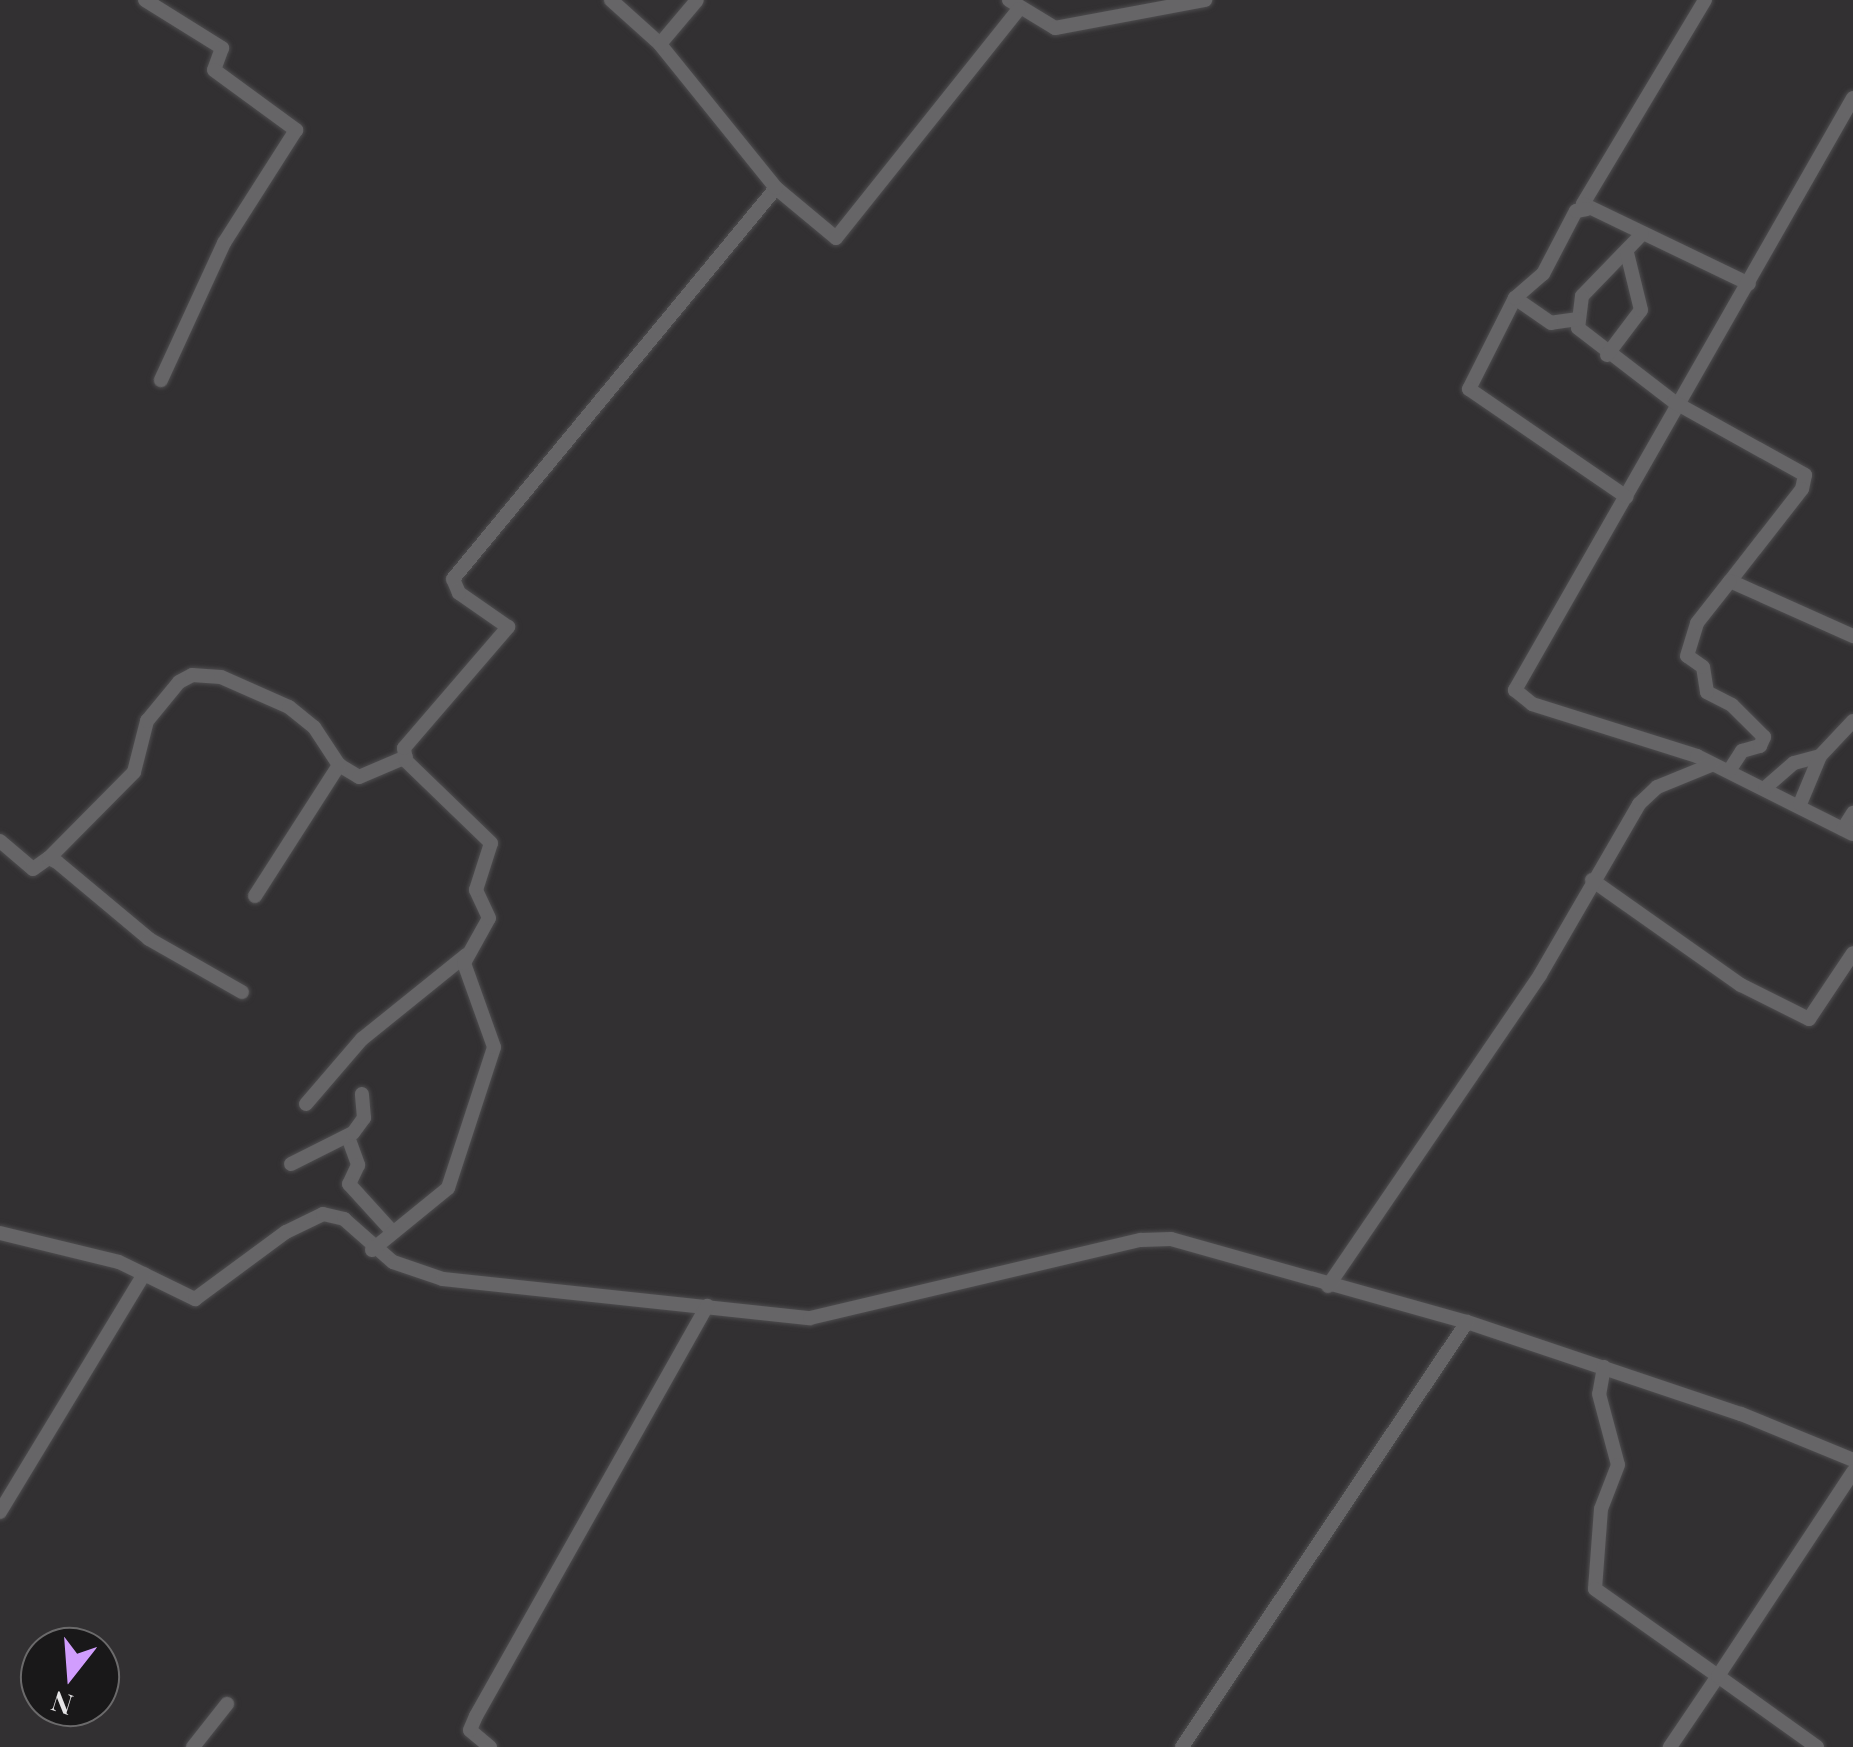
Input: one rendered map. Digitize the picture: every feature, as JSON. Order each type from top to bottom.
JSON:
[{"type":"street","points":[[145,0],[222,48],[214,70],[296,130],[224,243],[161,380]]},
{"type":"street","points":[[612,0],[660,44],[776,188],[836,238],[1014,5],[1055,28],[1153,4],[1205,0]]},
{"type":"street","points":[[660,44],[696,0]]},
{"type":"street","points":[[1587,209],[1590,189],[1706,0]]},
{"type":"street","points":[[1853,98],[1749,284],[1674,402],[1627,497],[1570,585],[1516,693],[1704,760],[1800,804],[1848,832],[1853,813]]},
{"type":"street","points":[[0,840],[34,869],[49,858],[134,772],[158,703],[192,676],[221,677],[289,707],[314,726],[339,765],[366,777],[406,757],[419,727],[508,627],[459,593],[454,576],[776,188]]},
{"type":"street","points":[[1627,497],[1470,389],[1515,298],[1543,274],[1576,212],[1587,209],[1749,284]]},
{"type":"street","points":[[1642,234],[1582,296],[1578,319],[1581,333],[1674,402],[1806,479],[1696,623],[1688,656],[1702,667],[1707,692],[1732,704],[1764,737],[1760,746],[1742,751],[1729,771]]},
{"type":"street","points":[[1607,355],[1641,310],[1626,252]]},
{"type":"street","points":[[1515,298],[1550,323],[1578,319]]},
{"type":"street","points":[[1730,581],[1853,636]]},
{"type":"street","points":[[1800,804],[1820,756],[1853,721]]},
{"type":"street","points":[[1765,788],[1794,763],[1820,756]]},
{"type":"street","points":[[306,1104],[362,1039],[466,955],[489,918],[476,890],[491,843],[406,757]]},
{"type":"street","points":[[1328,1286],[1540,975],[1592,880],[1645,796],[1704,760]]},
{"type":"street","points":[[255,896],[339,765]]},
{"type":"street","points":[[49,858],[149,939],[242,992]]},
{"type":"street","points":[[1592,880],[1720,964],[1741,985],[1809,1019],[1853,953]]},
{"type":"street","points":[[372,1250],[390,1229],[448,1188],[491,1064],[494,1036],[468,978],[466,955]]},
{"type":"street","points":[[292,1164],[348,1137],[364,1118],[362,1094]]},
{"type":"street","points":[[348,1137],[358,1167],[348,1181],[390,1229]]},
{"type":"street","points":[[0,1233],[105,1258],[196,1299],[286,1232],[323,1214],[344,1219],[372,1250],[443,1279],[810,1318],[1150,1238],[1184,1242],[1328,1286],[1342,1284],[1467,1322],[1604,1367],[1853,1460]]},
{"type":"street","points":[[0,1512],[144,1274]]},
{"type":"street","points":[[490,1747],[470,1730],[476,1716],[707,1306]]},
{"type":"street","points":[[1182,1747],[1467,1322]]},
{"type":"street","points":[[1604,1367],[1600,1394],[1618,1465],[1601,1509],[1595,1589],[1817,1747]]},
{"type":"street","points":[[1670,1747],[1853,1472]]},
{"type":"street","points":[[193,1747],[227,1704]]}]
